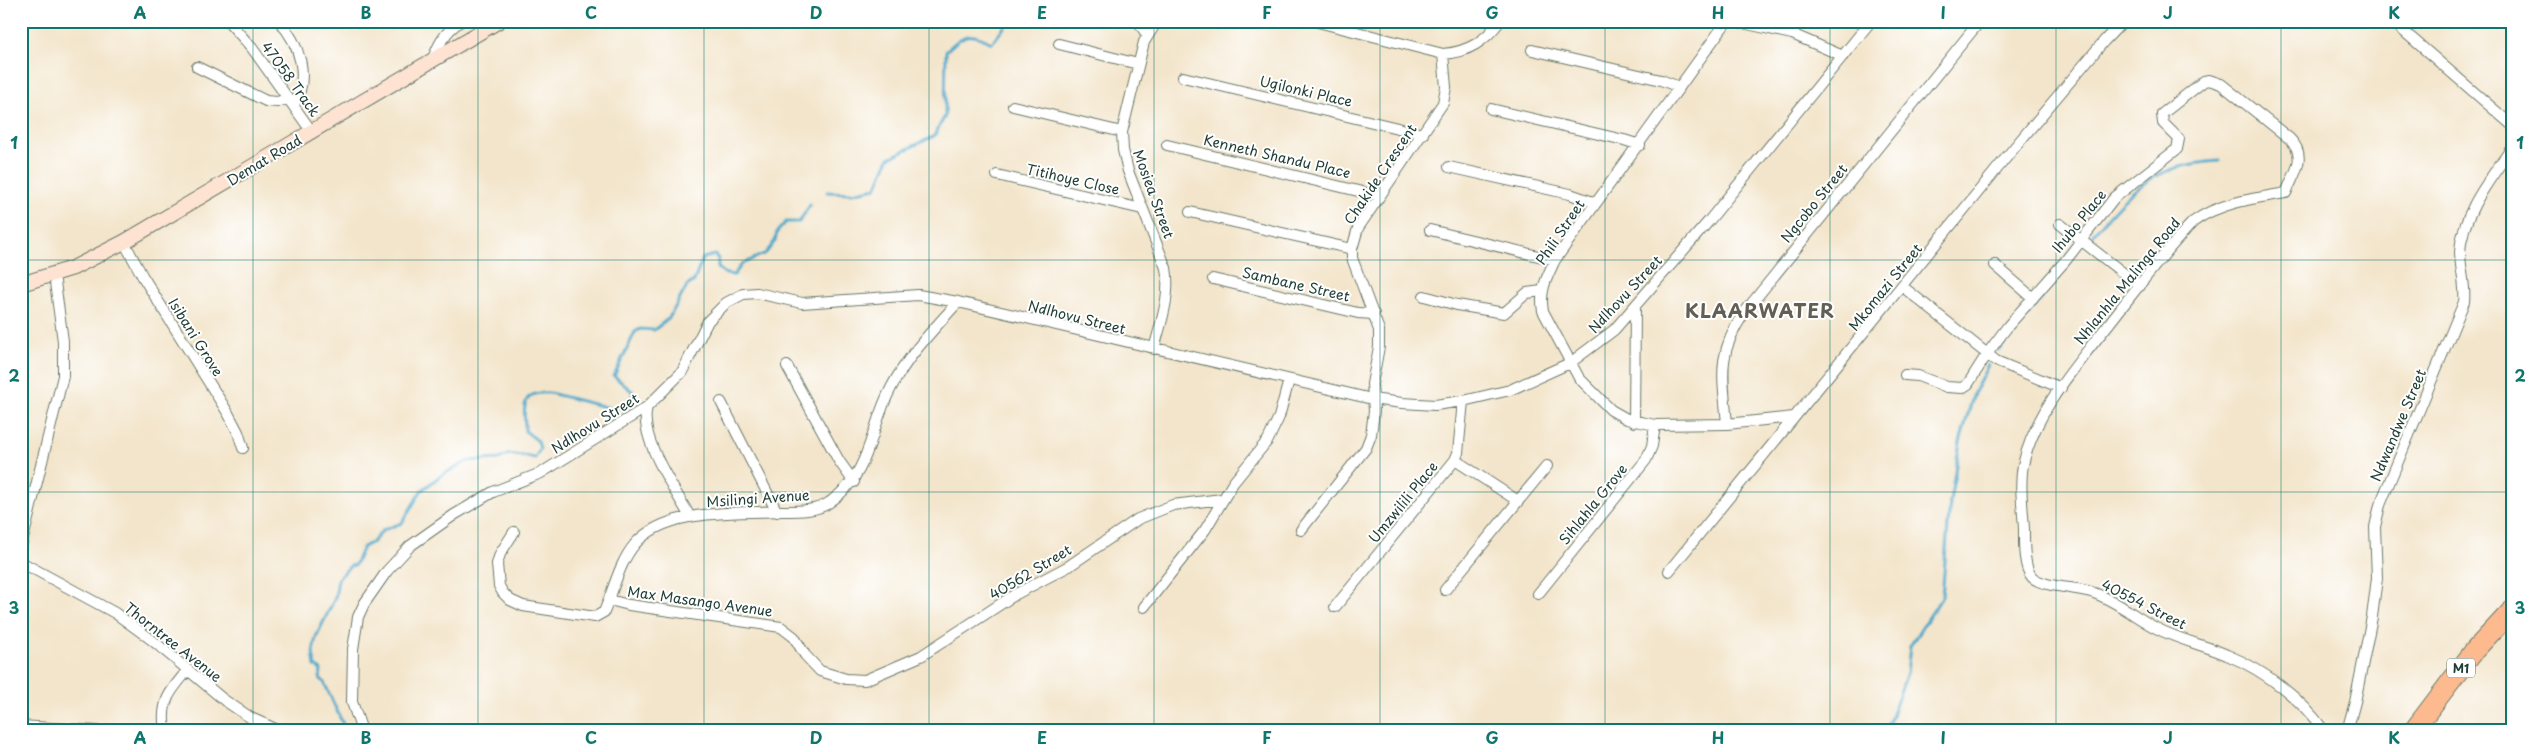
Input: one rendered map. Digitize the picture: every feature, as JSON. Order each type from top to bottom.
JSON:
[{"type":"highway","name":"M1","points":[[2413,731],[2473,652],[2513,609]]},
{"type":"street","name":"47058 Track","points":[[228,21],[252,48],[312,132]]},
{"type":"street","points":[[197,67],[266,101],[290,102],[301,87],[301,62],[293,41],[279,21]]},
{"type":"street","name":"Demat Road","points":[[21,284],[54,275],[82,264],[124,242],[430,64],[499,21]]},
{"type":"street","points":[[1138,21],[1147,35]]},
{"type":"street","name":"Mosiea Street","points":[[1154,349],[1168,299],[1169,283],[1166,268],[1128,171],[1123,150],[1122,132],[1147,35],[1158,21]]},
{"type":"street","points":[[1314,21],[1443,54],[1459,53],[1478,45],[1500,21]]},
{"type":"street","name":"Phili Street","points":[[1542,291],[1556,260],[1727,21]]},
{"type":"street","points":[[1734,21],[1792,34],[1842,56]]},
{"type":"street","name":"Ndlhovu Street","points":[[362,731],[352,702],[353,649],[358,617],[364,604],[387,571],[410,546],[454,515],[493,492],[542,473],[647,407],[682,372],[708,321],[726,303],[743,294],[757,293],[802,303],[909,295],[958,302],[1372,399],[1402,403],[1435,404],[1463,402],[1510,390],[1570,363],[1614,330],[1708,222],[1871,21]]},
{"type":"street","name":"Ngcobo Street","points":[[1727,424],[1722,362],[1731,332],[1750,305],[1980,21]]},
{"type":"street","name":"Mkomazi Street","points":[[1669,571],[1903,287],[2014,148],[2123,21]]},
{"type":"street","points":[[2392,21],[2513,126]]},
{"type":"street","points":[[430,64],[442,40],[458,22]]},
{"type":"street","points":[[1059,44],[1138,64]]},
{"type":"street","points":[[1532,50],[1661,80],[1679,87]]},
{"type":"street","name":"Chakide Crescent","points":[[1352,249],[1358,228],[1423,134],[1445,97],[1443,54]]},
{"type":"street","name":"Ugilonki Place","points":[[1183,77],[1423,134]]},
{"type":"street","name":"Nhlanhla Malinga Road","points":[[2061,388],[2182,233],[2203,214],[2218,208],[2286,193],[2298,163],[2298,147],[2221,84],[2209,80],[2204,81],[2162,114]]},
{"type":"street","points":[[1013,106],[1122,132]]},
{"type":"street","points":[[1491,109],[1640,145]]},
{"type":"street","name":"Ihubo Place","points":[[1905,375],[1918,376],[1943,386],[1962,388],[1972,380],[1986,354],[2114,198],[2177,149],[2179,139],[2163,123],[2162,114]]},
{"type":"street","name":"Kenneth Shandu Place","points":[[1168,145],[1380,196]]},
{"type":"street","name":"Ndwandwe Street","points":[[2347,731],[2355,702],[2372,617],[2377,578],[2376,527],[2380,505],[2464,302],[2465,286],[2460,253],[2468,218],[2513,146]]},
{"type":"street","points":[[1449,167],[1570,194],[1596,203]]},
{"type":"street","name":"Titihoye Close","points":[[997,175],[1142,209]]},
{"type":"street","points":[[1190,212],[1352,249],[1354,264],[1379,330],[1379,347],[1372,384],[1374,411],[1371,436],[1366,448],[1302,530]]},
{"type":"street","points":[[2060,224],[2140,286]]},
{"type":"street","points":[[1430,230],[1556,260]]},
{"type":"street","name":"Isibani Grove","points":[[124,242],[143,277],[228,413],[238,432],[243,448]]},
{"type":"street","points":[[1995,266],[2033,298]]},
{"type":"street","points":[[21,547],[63,376],[64,341],[54,275]]},
{"type":"street","name":"Sambane Street","points":[[1213,279],[1358,313],[1374,314]]},
{"type":"street","points":[[1903,287],[1986,354],[2020,373],[2061,388]]},
{"type":"street","points":[[1424,296],[1457,305],[1504,313],[1527,293],[1542,291],[1543,311],[1579,378],[1611,410],[1634,422],[1655,425],[1727,424],[1794,417]]},
{"type":"street","points":[[854,482],[890,390],[903,367],[958,302]]},
{"type":"street","points":[[1634,422],[1635,307]]},
{"type":"street","points":[[787,366],[839,461],[854,482]]},
{"type":"street","points":[[1144,606],[1205,530],[1222,499],[1268,440],[1279,417],[1288,380]]},
{"type":"street","name":"40554 Street","points":[[2061,388],[2037,427],[2023,465],[2021,483],[2024,537],[2027,562],[2032,577],[2056,586],[2093,592],[2112,601],[2156,628],[2227,654],[2248,665],[2280,686],[2300,704],[2324,731]]},
{"type":"street","points":[[721,402],[777,512]]},
{"type":"street","name":"Umzwilili Place","points":[[1335,607],[1455,460],[1458,454],[1463,402]]},
{"type":"street","points":[[647,407],[645,415],[649,437],[690,517]]},
{"type":"street","name":"Sihlahla Grove","points":[[1538,594],[1646,460],[1652,446],[1655,425]]},
{"type":"street","points":[[1455,460],[1518,501]]},
{"type":"street","points":[[1445,590],[1547,466]]},
{"type":"street","name":"Msilingi Avenue","points":[[609,600],[616,578],[634,545],[652,528],[675,518],[777,512],[822,507],[854,482]]},
{"type":"street","name":"40562 Street","points":[[854,680],[874,678],[921,656],[1016,594],[1069,566],[1138,519],[1173,505],[1222,499]]},
{"type":"street","points":[[514,532],[500,554],[497,564],[500,586],[510,600],[523,606],[595,617],[604,612],[609,600]]},
{"type":"street","name":"Thorntree Avenue","points":[[21,562],[114,613],[152,640],[231,705],[251,718],[280,731]]},
{"type":"street","name":"Max Masango Avenue","points":[[609,600],[629,605],[781,627],[794,636],[805,655],[820,671],[831,676],[854,680]]},
{"type":"street","points":[[165,731],[163,711],[167,698],[188,670]]},
{"type":"street","points":[[21,726],[97,731]]},
{"type":"waterway","points":[[827,192],[852,193],[876,188],[889,158],[934,136],[945,116],[946,51],[958,40],[968,36],[978,37],[992,43],[1009,21]]},
{"type":"waterway","points":[[2085,243],[2128,196],[2142,185],[2174,168],[2220,161]]},
{"type":"waterway","points":[[346,731],[324,682],[320,678],[321,670],[315,666],[313,652],[316,637],[335,598],[338,579],[350,566],[355,565],[363,547],[373,542],[383,530],[402,523],[421,491],[440,476],[468,461],[499,459],[509,454],[535,458],[540,449],[538,441],[525,431],[524,416],[524,409],[528,398],[533,395],[550,393],[617,410],[631,398],[633,392],[614,376],[635,332],[640,329],[654,330],[669,318],[687,286],[694,281],[703,258],[715,255],[718,259],[718,268],[726,274],[734,275],[742,264],[766,253],[775,241],[777,232],[786,222],[799,222],[810,205]]},
{"type":"waterway","points":[[1999,350],[2068,265]]},
{"type":"waterway","points":[[1886,731],[1907,673],[1910,646],[1942,597],[1950,501],[1960,442],[1974,393],[1988,365]]},
{"type":"district","name":"KLAARWATER","points":[[1760,310]]}]
